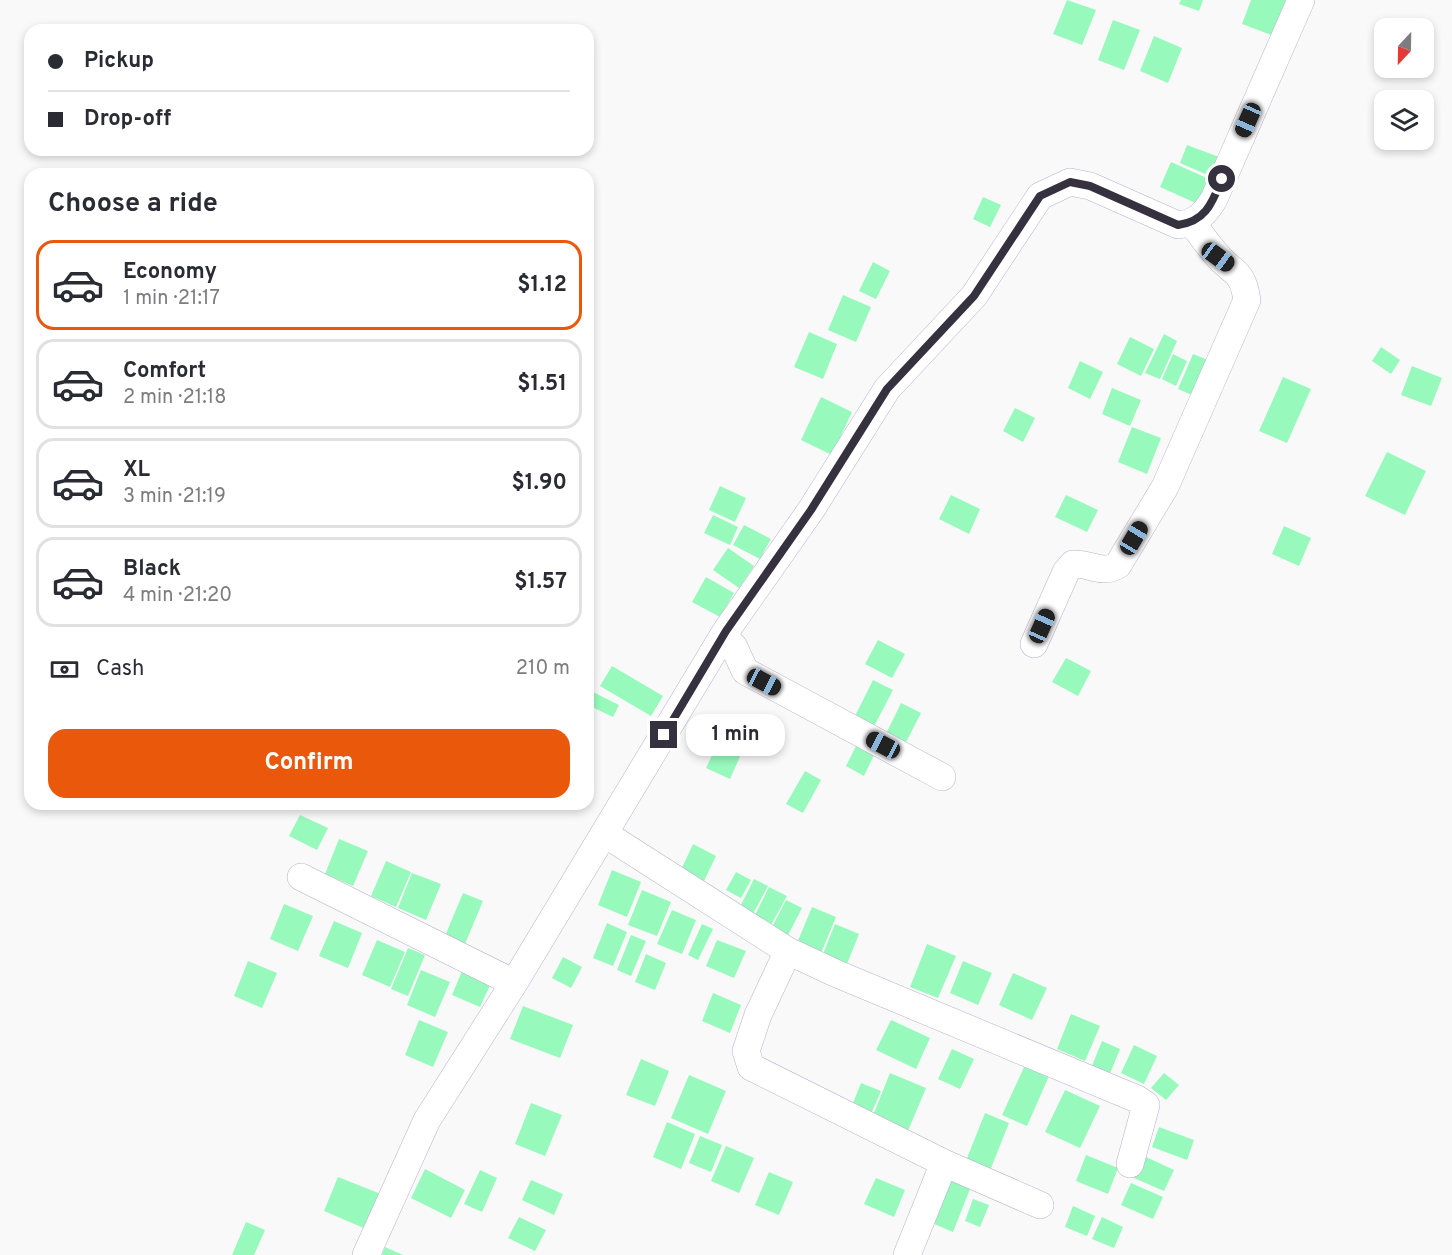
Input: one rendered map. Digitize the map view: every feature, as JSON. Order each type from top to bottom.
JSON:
[{"type":"street","points":[[366,1255],[427,1120],[514,983],[723,636],[811,510],[887,389],[974,296],[1040,196],[1070,182],[1090,186],[1178,225],[1191,223],[1204,214],[1214,199],[1301,0]]},
{"type":"street","points":[[1034,644],[1066,572],[1073,564],[1082,564],[1100,570],[1111,569],[1118,565],[1165,487],[1247,300],[1244,284],[1236,270],[1218,257],[1191,223]]},
{"type":"street","points":[[723,636],[734,647],[744,671],[942,777]]},
{"type":"street","points":[[605,834],[789,951],[835,974],[1137,1099],[1146,1105],[1130,1164]]},
{"type":"street","points":[[302,877],[514,983]]},
{"type":"street","points":[[789,951],[758,1015],[746,1051],[751,1066],[944,1163],[1040,1205]]},
{"type":"street","points":[[908,1255],[944,1163]]},
{"type":"building","points":[[1067,0],[1096,10],[1082,45],[1053,34]]},
{"type":"building","points":[[1181,0],[1203,0],[1199,11],[1179,4]]},
{"type":"building","points":[[1251,0],[1288,0],[1274,36],[1242,24]]},
{"type":"building","points":[[1113,20],[1140,30],[1124,70],[1098,60]]},
{"type":"building","points":[[1154,36],[1182,48],[1168,83],[1140,71]]},
{"type":"building","points":[[1187,145],[1219,157],[1210,176],[1180,163]]},
{"type":"building","points":[[1171,162],[1209,179],[1198,204],[1160,187]]},
{"type":"building","points":[[983,197],[1001,205],[990,227],[973,219]]},
{"type":"building","points":[[873,262],[890,271],[876,299],[859,291]]},
{"type":"building","points":[[843,295],[871,307],[856,342],[828,330]]},
{"type":"building","points":[[809,332],[837,344],[823,379],[794,367]]},
{"type":"building","points":[[1164,334],[1177,341],[1160,379],[1145,373]]},
{"type":"building","points":[[1130,337],[1154,349],[1141,376],[1117,364]]},
{"type":"building","points":[[1381,347],[1400,360],[1391,374],[1372,361]]},
{"type":"building","points":[[1173,354],[1187,361],[1176,386],[1162,379]]},
{"type":"building","points":[[1193,354],[1213,362],[1199,398],[1178,389]]},
{"type":"building","points":[[1080,361],[1103,372],[1090,399],[1068,388]]},
{"type":"building","points":[[1412,366],[1442,378],[1431,406],[1401,395]]},
{"type":"building","points":[[1283,377],[1311,389],[1287,443],[1259,431]]},
{"type":"building","points":[[1112,388],[1141,400],[1130,426],[1102,414]]},
{"type":"building","points":[[821,397],[852,412],[832,455],[801,440]]},
{"type":"building","points":[[1015,408],[1035,418],[1023,442],[1003,431]]},
{"type":"building","points":[[1132,427],[1161,438],[1147,474],[1118,462]]},
{"type":"building","points":[[1387,452],[1426,471],[1405,515],[1365,496]]},
{"type":"building","points":[[720,486],[746,498],[735,522],[709,510]]},
{"type":"building","points":[[951,495],[980,509],[969,534],[939,519]]},
{"type":"building","points":[[1066,495],[1098,510],[1087,532],[1055,517]]},
{"type":"building","points":[[713,515],[738,527],[730,545],[704,533]]},
{"type":"building","points":[[744,525],[771,539],[760,559],[733,545]]},
{"type":"building","points":[[1284,526],[1311,538],[1299,566],[1272,554]]},
{"type":"building","points":[[728,548],[754,566],[739,588],[713,570]]},
{"type":"building","points":[[706,577],[734,593],[720,617],[692,602]]},
{"type":"building","points":[[878,640],[905,654],[892,678],[865,664]]},
{"type":"building","points":[[1066,658],[1091,671],[1078,696],[1052,682]]},
{"type":"building","points":[[612,666],[663,696],[651,716],[600,686]]},
{"type":"building","points":[[873,680],[893,690],[870,734],[851,724]]},
{"type":"building","points":[[594,692],[619,705],[613,717],[594,708]]},
{"type":"building","points":[[901,703],[921,713],[903,748],[884,738]]},
{"type":"building","points":[[728,721],[751,732],[730,779],[706,768]]},
{"type":"building","points":[[858,742],[876,751],[864,776],[846,766]]},
{"type":"building","points":[[805,771],[821,780],[803,813],[786,804]]},
{"type":"building","points":[[300,815],[328,828],[317,850],[289,836]]},
{"type":"building","points":[[339,839],[368,851],[353,886],[325,874]]},
{"type":"building","points":[[693,844],[716,856],[704,881],[681,870]]},
{"type":"building","points":[[386,861],[411,872],[396,907],[371,896]]},
{"type":"building","points":[[612,870],[641,882],[627,917],[598,905]]},
{"type":"building","points":[[736,872],[751,880],[741,898],[726,890]]},
{"type":"building","points":[[412,873],[441,884],[426,920],[398,908]]},
{"type":"building","points":[[754,879],[768,886],[753,914],[740,907]]},
{"type":"building","points":[[769,887],[787,896],[771,925],[754,917]]},
{"type":"building","points":[[642,890],[671,902],[657,936],[628,925]]},
{"type":"building","points":[[463,893],[483,901],[462,951],[442,943]]},
{"type":"building","points":[[786,900],[802,908],[785,941],[769,933]]},
{"type":"building","points":[[284,904],[313,916],[298,951],[270,939]]},
{"type":"building","points":[[812,907],[836,917],[819,958],[795,948]]},
{"type":"building","points":[[672,910],[696,920],[682,954],[657,944]]},
{"type":"building","points":[[334,921],[362,933],[348,968],[319,956]]},
{"type":"building","points":[[607,923],[627,932],[613,966],[593,958]]},
{"type":"building","points":[[702,924],[713,929],[698,960],[688,955]]},
{"type":"building","points":[[835,924],[859,934],[845,969],[821,959]]},
{"type":"building","points":[[631,935],[646,941],[631,976],[617,970]]},
{"type":"building","points":[[377,940],[405,952],[390,987],[362,975]]},
{"type":"building","points":[[717,940],[746,951],[734,978],[706,966]]},
{"type":"building","points":[[927,944],[956,956],[938,998],[910,987]]},
{"type":"building","points":[[408,948],[425,955],[408,996],[391,989]]},
{"type":"building","points":[[646,954],[666,963],[655,990],[635,982]]},
{"type":"building","points":[[563,957],[582,967],[571,988],[552,978]]},
{"type":"building","points":[[248,961],[277,973],[262,1008],[234,996]]},
{"type":"building","points":[[963,961],[992,973],[978,1005],[950,993]]},
{"type":"building","points":[[421,970],[450,982],[435,1017],[407,1005]]},
{"type":"building","points":[[462,971],[491,983],[480,1007],[452,995]]},
{"type":"building","points":[[1013,973],[1047,988],[1032,1020],[999,1005]]},
{"type":"building","points":[[713,993],[741,1005],[730,1033],[702,1021]]},
{"type":"building","points":[[523,1006],[573,1025],[560,1058],[510,1039]]},
{"type":"building","points":[[1071,1014],[1100,1026],[1085,1061],[1057,1049]]},
{"type":"building","points":[[419,1020],[448,1032],[433,1067],[405,1055]]},
{"type":"building","points":[[891,1020],[930,1038],[916,1069],[876,1050]]},
{"type":"building","points":[[1102,1041],[1120,1049],[1109,1076],[1091,1068]]},
{"type":"building","points":[[1134,1045],[1157,1056],[1144,1084],[1121,1073]]},
{"type":"building","points":[[952,1049],[974,1059],[960,1089],[938,1079]]},
{"type":"building","points":[[641,1059],[669,1071],[655,1106],[626,1095]]},
{"type":"building","points":[[1025,1065],[1049,1076],[1027,1126],[1002,1115]]},
{"type":"building","points":[[890,1073],[926,1088],[905,1138],[870,1123]]},
{"type":"building","points":[[1164,1073],[1179,1085],[1166,1100],[1151,1088]]},
{"type":"building","points":[[689,1075],[726,1091],[708,1134],[671,1118]]},
{"type":"building","points":[[861,1083],[881,1091],[868,1121],[849,1113]]},
{"type":"building","points":[[1065,1090],[1100,1106],[1080,1148],[1045,1132]]},
{"type":"building","points":[[531,1103],[562,1115],[545,1156],[515,1144]]},
{"type":"building","points":[[985,1113],[1009,1123],[989,1173],[965,1163]]},
{"type":"building","points":[[667,1122],[695,1134],[681,1169],[653,1157]]},
{"type":"building","points":[[1159,1127],[1194,1140],[1187,1160],[1152,1147]]},
{"type":"building","points":[[700,1136],[722,1145],[711,1172],[689,1163]]},
{"type":"building","points":[[726,1146],[754,1158],[739,1193],[711,1181]]},
{"type":"building","points":[[1086,1155],[1118,1168],[1108,1194],[1076,1181]]},
{"type":"building","points":[[1144,1156],[1174,1170],[1164,1191],[1134,1178]]},
{"type":"building","points":[[425,1169],[465,1190],[451,1218],[411,1198]]},
{"type":"building","points":[[480,1170],[497,1178],[482,1212],[464,1204]]},
{"type":"building","points":[[769,1172],[793,1182],[779,1215],[755,1205]]},
{"type":"building","points":[[338,1177],[381,1194],[366,1229],[324,1211]]},
{"type":"building","points":[[876,1178],[905,1190],[894,1217],[864,1204]]},
{"type":"building","points":[[945,1178],[970,1189],[953,1232],[927,1221]]},
{"type":"building","points":[[531,1180],[563,1194],[554,1215],[522,1200]]},
{"type":"building","points":[[1131,1183],[1163,1197],[1153,1219],[1121,1205]]},
{"type":"building","points":[[973,1199],[989,1205],[980,1227],[965,1221]]},
{"type":"building","points":[[1073,1206],[1095,1216],[1087,1236],[1065,1227]]},
{"type":"building","points":[[519,1217],[546,1230],[535,1251],[508,1238]]},
{"type":"building","points":[[1102,1217],[1123,1227],[1114,1248],[1092,1239]]},
{"type":"building","points":[[246,1222],[265,1230],[254,1255],[232,1255]]},
{"type":"building","points":[[385,1247],[403,1255],[382,1255]]},
{"type":"route","points":[[664,735],[726,631],[811,510],[887,389],[974,296],[1040,196],[1070,182],[1090,186],[1178,225],[1191,223],[1204,214],[1214,199],[1222,179]]}]
